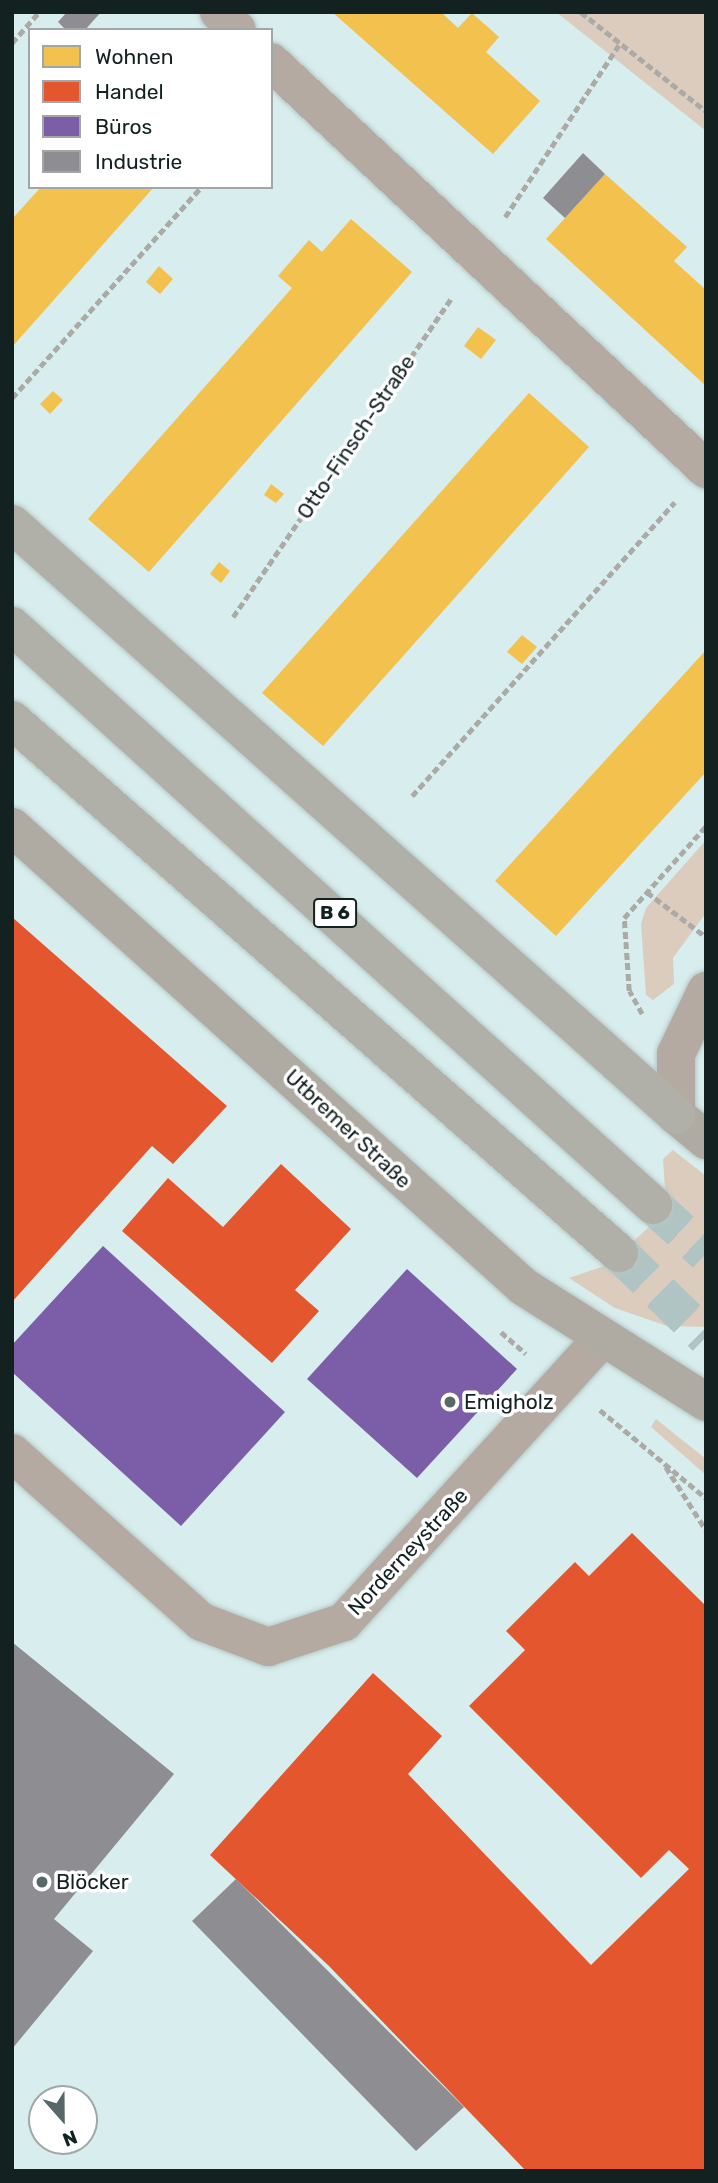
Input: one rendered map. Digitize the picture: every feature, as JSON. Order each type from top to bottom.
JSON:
[{"type":"highway","points":[[12,524],[676,1115]]},
{"type":"highway","name":"B 6","points":[[12,626],[653,1205]]},
{"type":"highway","points":[[12,720],[618,1253]]},
{"type":"main road","name":"Utbremer Straße","points":[[12,827],[524,1287],[602,1338],[696,1385]]},
{"type":"main road","points":[[676,1115],[706,1140]]},
{"type":"street","points":[[219,12],[235,28]]},
{"type":"street","points":[[273,64],[706,469]]},
{"type":"street","points":[[676,1115],[677,1054],[702,1008]]},
{"type":"street","name":"Norderneystraße","points":[[12,1453],[202,1622],[268,1647],[344,1622],[388,1577],[602,1338]]},
{"type":"path","points":[[12,43],[39,12]]},
{"type":"path","points":[[581,12],[619,45],[706,111]]},
{"type":"path","name":"Otto-Finsch-Straße","points":[[233,617],[479,257],[619,45]]},
{"type":"path","points":[[12,398],[199,189]]},
{"type":"path","points":[[412,796],[706,469]]},
{"type":"path","points":[[677,1054],[647,1023],[629,991],[624,918],[706,826]]},
{"type":"path","points":[[647,892],[706,937]]},
{"type":"path","points":[[664,1463],[706,1530]]},
{"type":"shaded area","points":[[556,12],[706,12],[706,131]]},
{"type":"shaded area","points":[[706,840],[706,913],[673,958],[674,984],[653,1000],[646,995],[641,924],[646,908]]},
{"type":"shaded area","points":[[673,1150],[706,1176],[706,1327],[667,1326],[615,1308],[569,1278],[607,1265],[649,1227],[665,1189],[663,1159]]},
{"type":"shaded area","points":[[656,1419],[706,1459],[706,1475],[651,1427]]},
{"type":"building: Wohnen","points":[[332,12],[441,12],[458,28],[472,13],[499,37],[486,52],[540,101],[493,154]]},
{"type":"building: Wohnen","points":[[605,174],[687,247],[674,261],[706,290],[706,386],[546,239]]},
{"type":"building: Wohnen","points":[[39,189],[152,189],[12,347],[12,219]]},
{"type":"building: Wohnen","points":[[351,219],[412,272],[149,572],[88,519],[292,288],[278,276],[309,240],[322,252]]},
{"type":"building: Wohnen","points":[[159,266],[173,279],[160,294],[146,282]]},
{"type":"building: Wohnen","points":[[478,327],[496,340],[481,359],[464,346]]},
{"type":"building: Wohnen","points":[[53,391],[63,400],[50,414],[40,404]]},
{"type":"building: Wohnen","points":[[529,393],[589,447],[323,746],[262,693]]},
{"type":"building: Wohnen","points":[[271,484],[284,494],[276,503],[264,495]]},
{"type":"building: Wohnen","points":[[219,562],[230,571],[221,583],[210,574]]},
{"type":"building: Wohnen","points":[[522,635],[537,647],[522,664],[507,652]]},
{"type":"building: Wohnen","points":[[706,650],[706,772],[556,936],[495,881]]},
{"type":"building: Handel","points":[[12,917],[227,1106],[173,1164],[152,1146],[12,1302]]},
{"type":"building: Handel","points":[[281,1164],[351,1229],[295,1290],[319,1311],[272,1363],[122,1231],[168,1178],[223,1227]]},
{"type":"building: Handel","points":[[632,1533],[706,1606],[706,2171],[526,2171],[329,1966],[210,1855],[373,1673],[442,1736],[408,1774],[591,1965],[689,1869],[669,1850],[641,1878],[469,1706],[525,1650],[506,1631],[575,1562],[589,1576]]},
{"type":"building: Büros","points":[[103,1246],[285,1412],[181,1526],[12,1372],[12,1345]]},
{"type":"building: Büros","points":[[407,1269],[517,1369],[417,1478],[307,1379]]},
{"type":"building: Industrie","points":[[67,12],[101,12],[87,28],[64,28],[58,22]]},
{"type":"building: Industrie","points":[[583,153],[605,174],[565,218],[543,198]]},
{"type":"building: Industrie","points":[[12,1642],[174,1774],[54,1919],[93,1951],[12,2049]]},
{"type":"building: Industrie","points":[[236,1879],[464,2107],[416,2151],[192,1921]]},
{"type":"tunnel","points":[[653,1205],[706,1254]]},
{"type":"tunnel","points":[[619,1253],[706,1337]]},
{"type":"place","name":"Emigholz","points":[[450,1402]]},
{"type":"place","name":"Blöcker","points":[[42,1882]]}]
